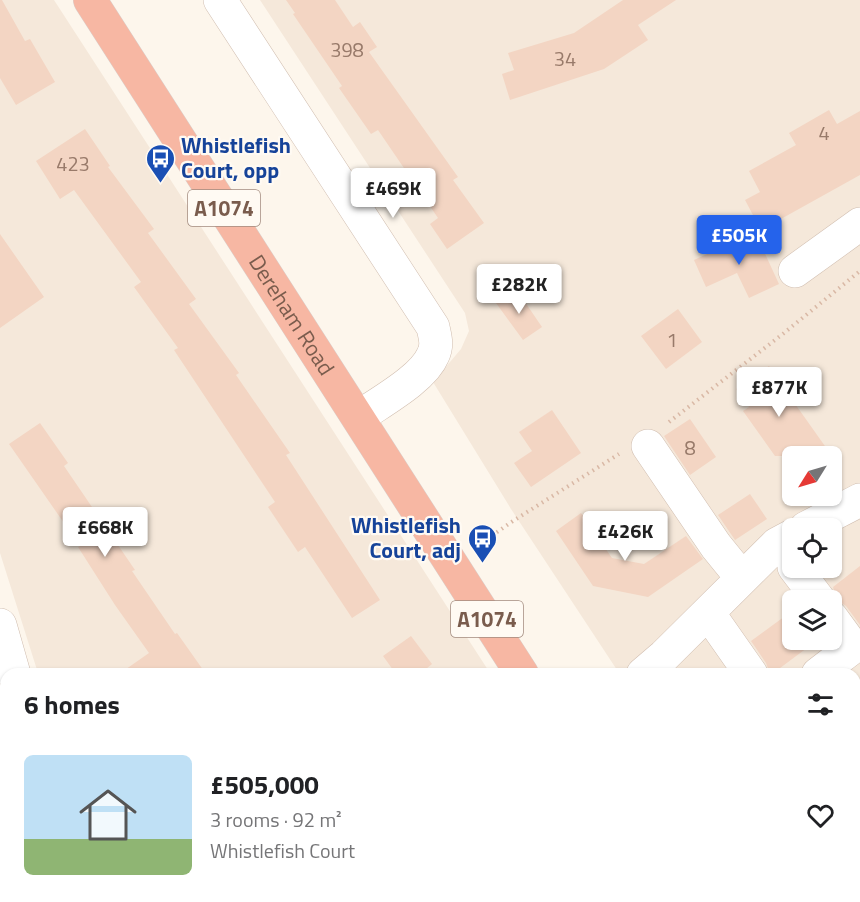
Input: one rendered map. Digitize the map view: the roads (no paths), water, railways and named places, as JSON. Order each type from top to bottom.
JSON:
[{"type":"highway","name":"Dereham Road","points":[[90,0],[518,668]]},
{"type":"street","points":[[220,0],[433,327],[436,342],[433,355],[419,374],[359,417]]},
{"type":"street","points":[[795,271],[860,224]]},
{"type":"street","points":[[653,437],[716,546],[742,578]]},
{"type":"street","points":[[825,518],[860,500]]},
{"type":"street","points":[[650,668],[708,614],[742,578],[782,557]]},
{"type":"street","points":[[708,614],[747,668]]},
{"type":"street","points":[[0,624],[12,668]]},
{"type":"street","points":[[827,668],[856,648],[842,631]]},
{"type":"place","name":"Whistlefish Court, opp","points":[[160,184]]},
{"type":"place","name":"Whistlefish Court, adj","points":[[482,564]]}]
